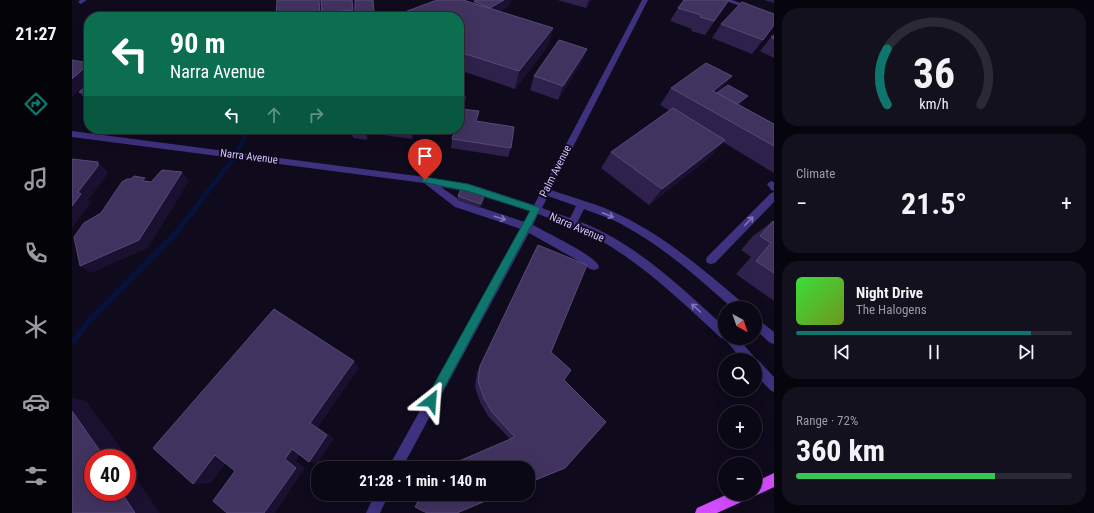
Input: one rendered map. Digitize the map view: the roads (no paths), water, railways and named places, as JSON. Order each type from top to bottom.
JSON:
[{"type":"main road","points":[[762,486],[774,480]]},
{"type":"main road","points":[[702,513],[728,501]]},
{"type":"street","name":"Palm Avenue","points":[[400,461],[527,227],[535,209],[646,0]]},
{"type":"street","points":[[726,0],[774,16]]},
{"type":"street","name":"Narra Avenue","points":[[72,134],[425,180],[468,188],[535,209],[604,237],[658,274],[718,328]]},
{"type":"street","name":"Narra Avenue","points":[[425,180],[458,204],[527,227],[594,266]]},
{"type":"street","points":[[545,190],[582,204],[645,233],[697,270],[732,301]]},
{"type":"street","points":[[711,260],[774,196]]},
{"type":"street","points":[[572,223],[582,204]]},
{"type":"street","points":[[762,328],[774,339]]},
{"type":"street","points":[[736,345],[744,353]]},
{"type":"street","points":[[762,373],[774,386]]},
{"type":"street","points":[[373,513],[379,501]]},
{"type":"waterway","points":[[237,151],[246,134]]},
{"type":"waterway","points":[[72,343],[89,321],[175,234],[235,157]]}]
